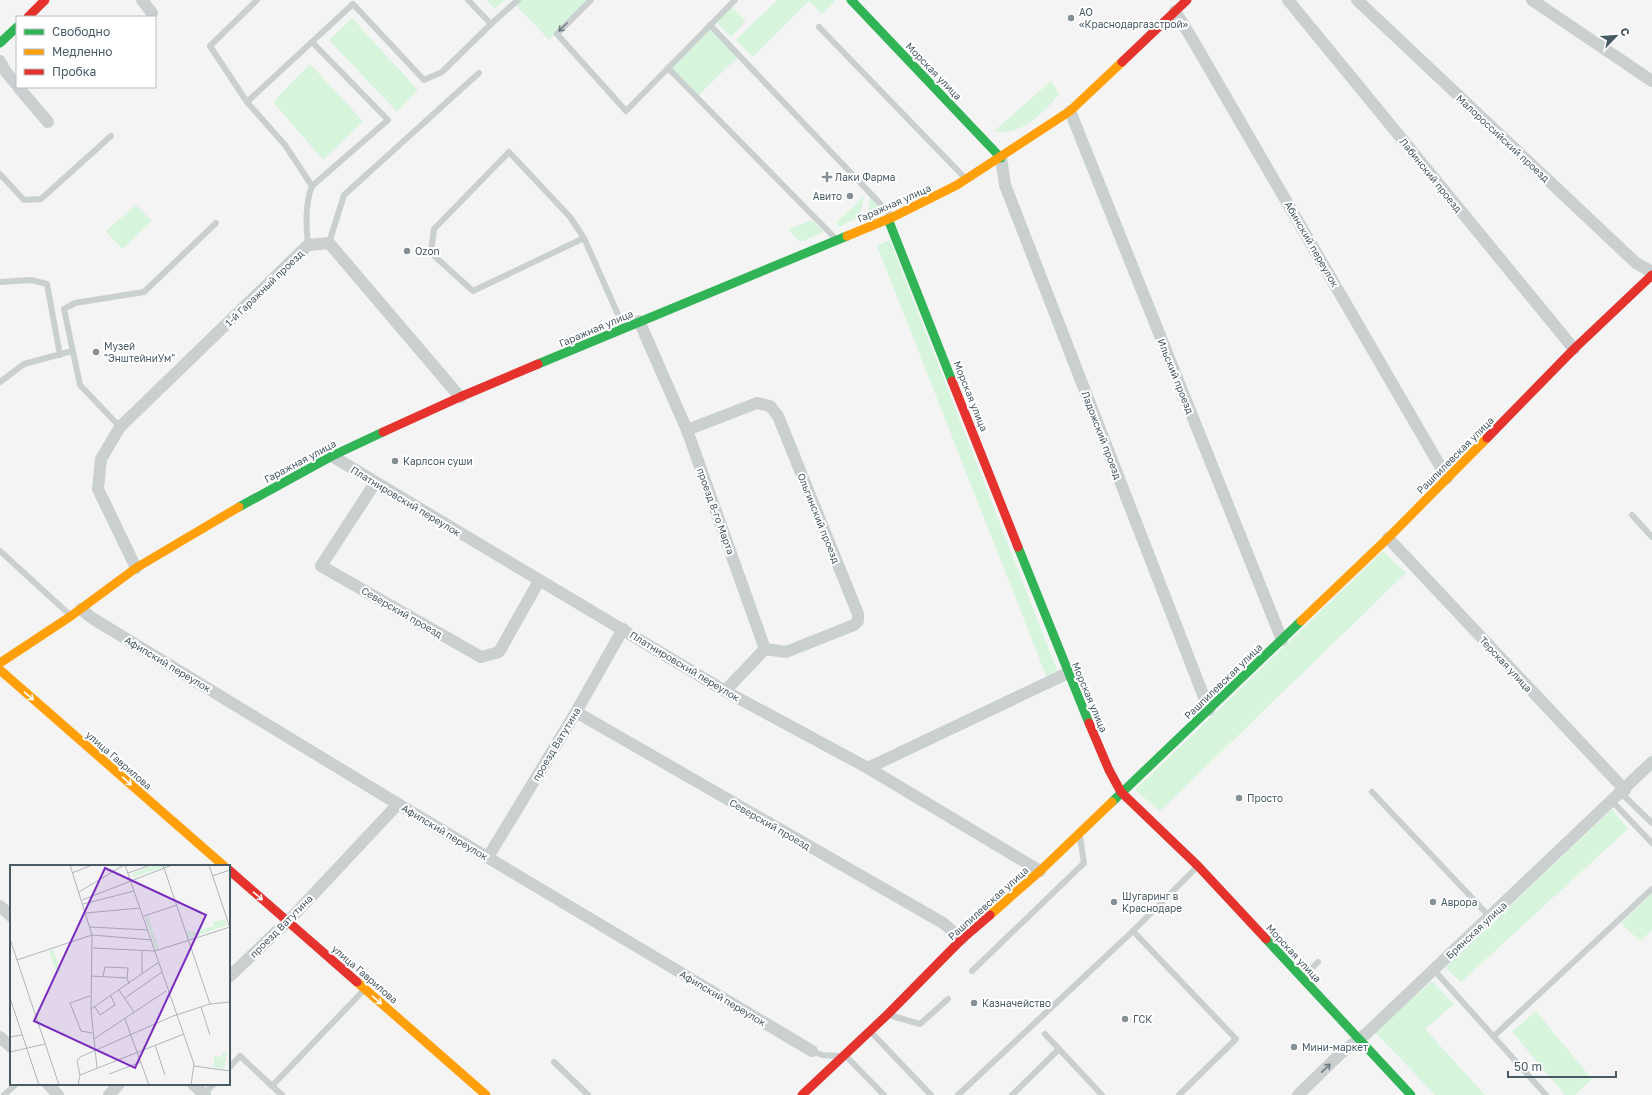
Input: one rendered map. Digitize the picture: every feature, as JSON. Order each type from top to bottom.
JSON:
[{"type":"street","points":[[29,16],[45,0]]},
{"type":"street","points":[[142,0],[152,13]]},
{"type":"street","name":"Морская улица","points":[[851,0],[1001,158]]},
{"type":"street","name":"Гаражная улица","points":[[0,662],[71,616],[136,568],[177,542],[275,486],[332,456],[460,397],[891,218],[966,180],[1070,111],[1187,0]]},
{"type":"street","name":"Лабинский проезд","points":[[1288,0],[1574,349]]},
{"type":"street","name":"Малороссийский проезд","points":[[1357,0],[1636,264],[1652,274]]},
{"type":"street","points":[[1532,0],[1652,81]]},
{"type":"street","name":"Абинский переулок","points":[[1175,11],[1447,478]]},
{"type":"street","points":[[0,43],[16,28]]},
{"type":"street","points":[[0,61],[6,72],[16,84]]},
{"type":"street","points":[[20,88],[48,122]]},
{"type":"street","name":"Ильский проезд","points":[[1070,111],[1282,640]]},
{"type":"street","name":"Ладожский проезд","points":[[1001,158],[1005,185],[1209,710]]},
{"type":"street","name":"Морская улица","points":[[891,218],[1068,673],[1109,770],[1121,792],[1198,866],[1411,1095]]},
{"type":"street","points":[[329,243],[460,397]]},
{"type":"street","name":"1-й Гаражный проезд","points":[[136,568],[98,489],[102,459],[120,427],[308,245],[329,243]]},
{"type":"street","name":"Рашпилевская улица","points":[[802,1095],[888,1014],[962,939],[1040,871],[1388,538],[1574,349],[1652,274]]},
{"type":"street","name":"проезд 8-го Марта","points":[[639,322],[686,430],[765,649]]},
{"type":"street","name":"Ольгинский проезд","points":[[686,430],[757,403],[770,406],[778,416],[858,614],[858,621],[854,626],[786,652],[765,649]]},
{"type":"street","name":"Платнировский переулок","points":[[332,456],[725,691],[868,768],[1040,871]]},
{"type":"street","name":"Северский проезд","points":[[375,482],[321,566],[481,657],[499,652],[539,581]]},
{"type":"street","name":"Терская улица","points":[[1388,538],[1623,791]]},
{"type":"street","name":"Афипский переулок","points":[[82,608],[92,618],[398,804],[812,1051]]},
{"type":"street","name":"проезд Ватутина","points":[[488,857],[576,712],[623,629]]},
{"type":"street","points":[[725,691],[765,649]]},
{"type":"street","name":"улица Гаврилова","points":[[0,670],[223,865]]},
{"type":"street","points":[[868,768],[1068,673]]},
{"type":"street","name":"Северский проезд","points":[[576,712],[943,923],[962,939]]},
{"type":"street","name":"Брянская улица","points":[[1298,1095],[1340,1054],[1359,1039],[1434,970],[1652,762]]},
{"type":"street","name":"проезд Ватутина","points":[[230,977],[288,921],[398,804]]},
{"type":"street","name":"улица Гаврилова","points":[[230,871],[486,1095]]},
{"type":"street","points":[[0,906],[10,915]]},
{"type":"street","points":[[0,1037],[10,1046]]},
{"type":"street","points":[[49,1085],[58,1095]]},
{"type":"street","points":[[109,1095],[118,1085]]},
{"type":"street","points":[[194,1085],[204,1095]]},
{"type":"lane","points":[[257,0],[210,46],[247,102],[285,145],[312,186]]},
{"type":"lane","points":[[468,0],[491,24]]},
{"type":"lane","points":[[247,102],[312,42],[352,2],[424,80],[442,72],[518,0]]},
{"type":"lane","points":[[591,0],[557,34],[626,111],[735,0]]},
{"type":"lane","points":[[710,25],[891,218]]},
{"type":"lane","points":[[819,26],[966,180]]},
{"type":"lane","points":[[308,245],[306,226],[308,194],[312,186],[388,120],[312,42]]},
{"type":"lane","points":[[668,68],[837,240]]},
{"type":"lane","points":[[329,243],[344,195],[479,73]]},
{"type":"lane","points":[[0,174],[24,200],[41,199],[111,136]]},
{"type":"lane","points":[[584,238],[473,291],[431,252],[434,229],[509,152],[570,217],[584,238],[624,328]]},
{"type":"lane","points":[[120,427],[80,385],[64,309],[75,303],[144,292],[216,224]]},
{"type":"lane","points":[[0,282],[31,280],[47,284],[60,354]]},
{"type":"lane","points":[[0,382],[24,364],[72,351]]},
{"type":"lane","points":[[1632,515],[1652,537]]},
{"type":"lane","points":[[0,551],[71,616]]},
{"type":"lane","points":[[1623,791],[1652,823]]},
{"type":"lane","points":[[1372,792],[1490,917]]},
{"type":"lane","points":[[1612,801],[1652,843]]},
{"type":"lane","points":[[972,971],[1084,863],[1079,833]]},
{"type":"lane","points":[[958,1095],[1133,931],[1198,866]]},
{"type":"lane","points":[[1494,1036],[1652,890]]},
{"type":"lane","points":[[1133,931],[1236,1039],[1179,1095]]},
{"type":"lane","points":[[1303,978],[1318,962]]},
{"type":"lane","points":[[1434,970],[1546,1095]]},
{"type":"lane","points":[[272,1086],[365,989]]},
{"type":"lane","points":[[888,1014],[920,1024],[948,999]]},
{"type":"lane","points":[[870,1031],[931,1095]]},
{"type":"lane","points":[[1045,1034],[1102,1095]]},
{"type":"lane","points":[[1017,1094],[1059,1049]]},
{"type":"lane","points":[[812,1051],[831,1056],[845,1055],[884,1095]]},
{"type":"lane","points":[[230,1067],[240,1056],[282,1095]]},
{"type":"lane","points":[[554,1062],[588,1095]]},
{"type":"lane","points":[[4,1095],[15,1085]]},
{"type":"lane","points":[[204,1095],[213,1085]]},
{"type":"green space","points":[[486,0],[505,0],[495,9]]},
{"type":"green space","points":[[518,0],[591,0],[549,40],[514,3]]},
{"type":"green space","points":[[777,0],[835,1],[822,14],[809,1],[753,57],[736,40]]},
{"type":"green space","points":[[731,6],[746,21],[731,37],[716,22]]},
{"type":"green space","points":[[352,18],[418,90],[397,112],[329,40]]},
{"type":"green space","points":[[710,25],[740,55],[697,97],[668,68]]},
{"type":"green space","points":[[310,64],[363,121],[323,160],[273,102]]},
{"type":"green space","points":[[1051,81],[1059,94],[1043,112],[1021,128],[1006,132],[994,131]]},
{"type":"green space","points":[[864,196],[860,217],[839,227],[836,223]]},
{"type":"green space","points":[[870,197],[883,211],[867,218]]},
{"type":"green space","points":[[136,205],[152,221],[122,249],[106,231]]},
{"type":"green space","points":[[812,220],[824,232],[800,242],[788,229]]},
{"type":"green space","points":[[890,240],[1058,673],[1047,678],[877,246]]},
{"type":"green space","points":[[1383,551],[1406,573],[1160,811],[1135,790]]},
{"type":"green space","points":[[1612,809],[1628,829],[1461,982],[1445,968]]},
{"type":"green space","points":[[1652,894],[1652,930],[1640,941],[1621,923]]},
{"type":"green space","points":[[1432,981],[1454,1004],[1425,1029],[1485,1095],[1435,1095],[1375,1032]]},
{"type":"green space","points":[[1536,1011],[1592,1079],[1575,1095],[1565,1095],[1512,1032]]},
{"type":"traffic: fast","points":[[851,0],[1001,158]]},
{"type":"traffic: fast","points":[[0,43],[16,28]]},
{"type":"traffic: fast","points":[[888,219],[952,381]]},
{"type":"traffic: fast","points":[[538,364],[847,236]]},
{"type":"traffic: fast","points":[[239,507],[332,456],[383,432]]},
{"type":"traffic: fast","points":[[1018,547],[1089,723]]},
{"type":"traffic: fast","points":[[1112,802],[1301,621]]},
{"type":"traffic: fast","points":[[1266,939],[1411,1095]]},
{"type":"traffic: slow","points":[[847,236],[893,217],[957,185],[1070,111],[1122,62]]},
{"type":"traffic: slow","points":[[1301,621],[1388,538],[1487,438]]},
{"type":"traffic: slow","points":[[0,663],[71,616],[136,568],[239,507]]},
{"type":"traffic: slow","points":[[0,670],[223,865]]},
{"type":"traffic: slow","points":[[990,915],[1040,871],[1112,802]]},
{"type":"traffic: slow","points":[[357,982],[486,1095]]},
{"type":"traffic: jam","points":[[29,16],[45,0]]},
{"type":"traffic: jam","points":[[1122,62],[1187,0]]},
{"type":"traffic: jam","points":[[1487,438],[1574,349],[1652,275]]},
{"type":"traffic: jam","points":[[383,432],[538,364]]},
{"type":"traffic: jam","points":[[952,381],[1018,547]]},
{"type":"traffic: jam","points":[[1089,723],[1109,770],[1121,792],[1198,866],[1266,939]]},
{"type":"traffic: jam","points":[[230,871],[357,982]]},
{"type":"traffic: jam","points":[[802,1095],[888,1014],[962,939],[990,915]]},
{"type":"place","name":"АО «Краснодаргазстрой»","points":[[1071,18]]},
{"type":"place","name":"Лаки Фарма","points":[[827,177]]},
{"type":"place","name":"Авито","points":[[850,196]]},
{"type":"place","name":"Ozon","points":[[407,251]]},
{"type":"place","name":"Музей \"ЭнштейниУм\"","points":[[96,352]]},
{"type":"place","name":"Карлсон суши","points":[[395,461]]},
{"type":"place","name":"Просто","points":[[1239,798]]},
{"type":"place","name":"Шугаринг в Краснодаре","points":[[1114,902]]},
{"type":"place","name":"Аврора","points":[[1433,902]]},
{"type":"place","name":"Казначейство","points":[[974,1003]]},
{"type":"place","name":"ГСК","points":[[1125,1019]]},
{"type":"place","name":"Мини-маркет","points":[[1294,1047]]}]
